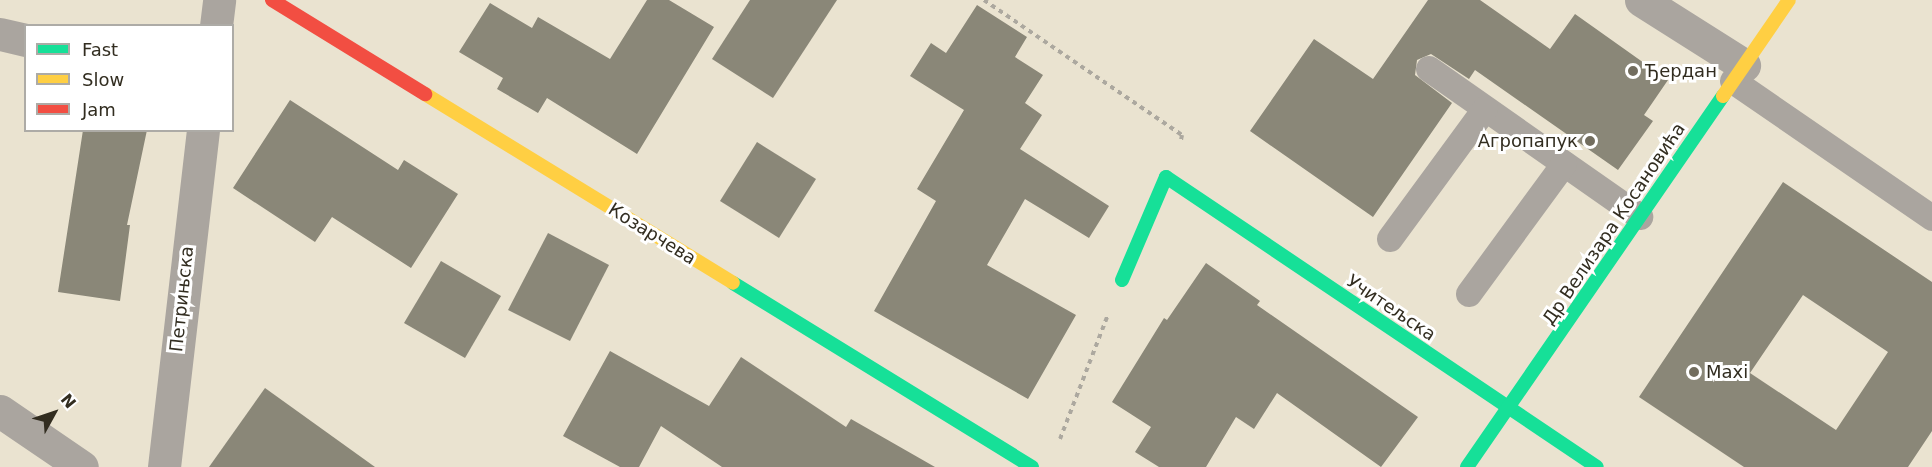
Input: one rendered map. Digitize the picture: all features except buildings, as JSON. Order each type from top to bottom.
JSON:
[{"type":"street","points":[[216,24],[219,0]]},
{"type":"street","name":"Козарчева","points":[[272,0],[1032,467]]},
{"type":"street","points":[[1641,0],[1738,73]]},
{"type":"street","name":"Др Велизара Косановића","points":[[1467,467],[1789,0]]},
{"type":"street","points":[[0,34],[24,40]]},
{"type":"street","name":"Петрињска","points":[[164,467],[203,132]]},
{"type":"street","points":[[1122,280],[1166,177]]},
{"type":"street","name":"Учитељска","points":[[1166,177],[1508,409],[1598,467]]},
{"type":"street","points":[[0,411],[82,467]]},
{"type":"lane","points":[[1429,69],[1640,217]]},
{"type":"lane","points":[[1738,73],[1932,218]]},
{"type":"lane","points":[[1390,239],[1485,109]]},
{"type":"lane","points":[[1469,294],[1564,164]]},
{"type":"path","points":[[984,0],[1182,135],[1166,177]]},
{"type":"path","points":[[1057,445],[1122,280]]},
{"type":"traffic: fast","points":[[1467,467],[1723,96]]},
{"type":"traffic: fast","points":[[1122,280],[1166,177],[1597,467]]},
{"type":"traffic: fast","points":[[733,283],[1032,467]]},
{"type":"traffic: slow","points":[[1723,96],[1789,0]]},
{"type":"traffic: slow","points":[[425,94],[733,283]]},
{"type":"traffic: jam","points":[[272,0],[425,94]]},
{"type":"place","name":"Ђердан","points":[[1633,71]]},
{"type":"place","name":"Агропапук","points":[[1590,141]]},
{"type":"place","name":"Maxi","points":[[1694,372]]}]
